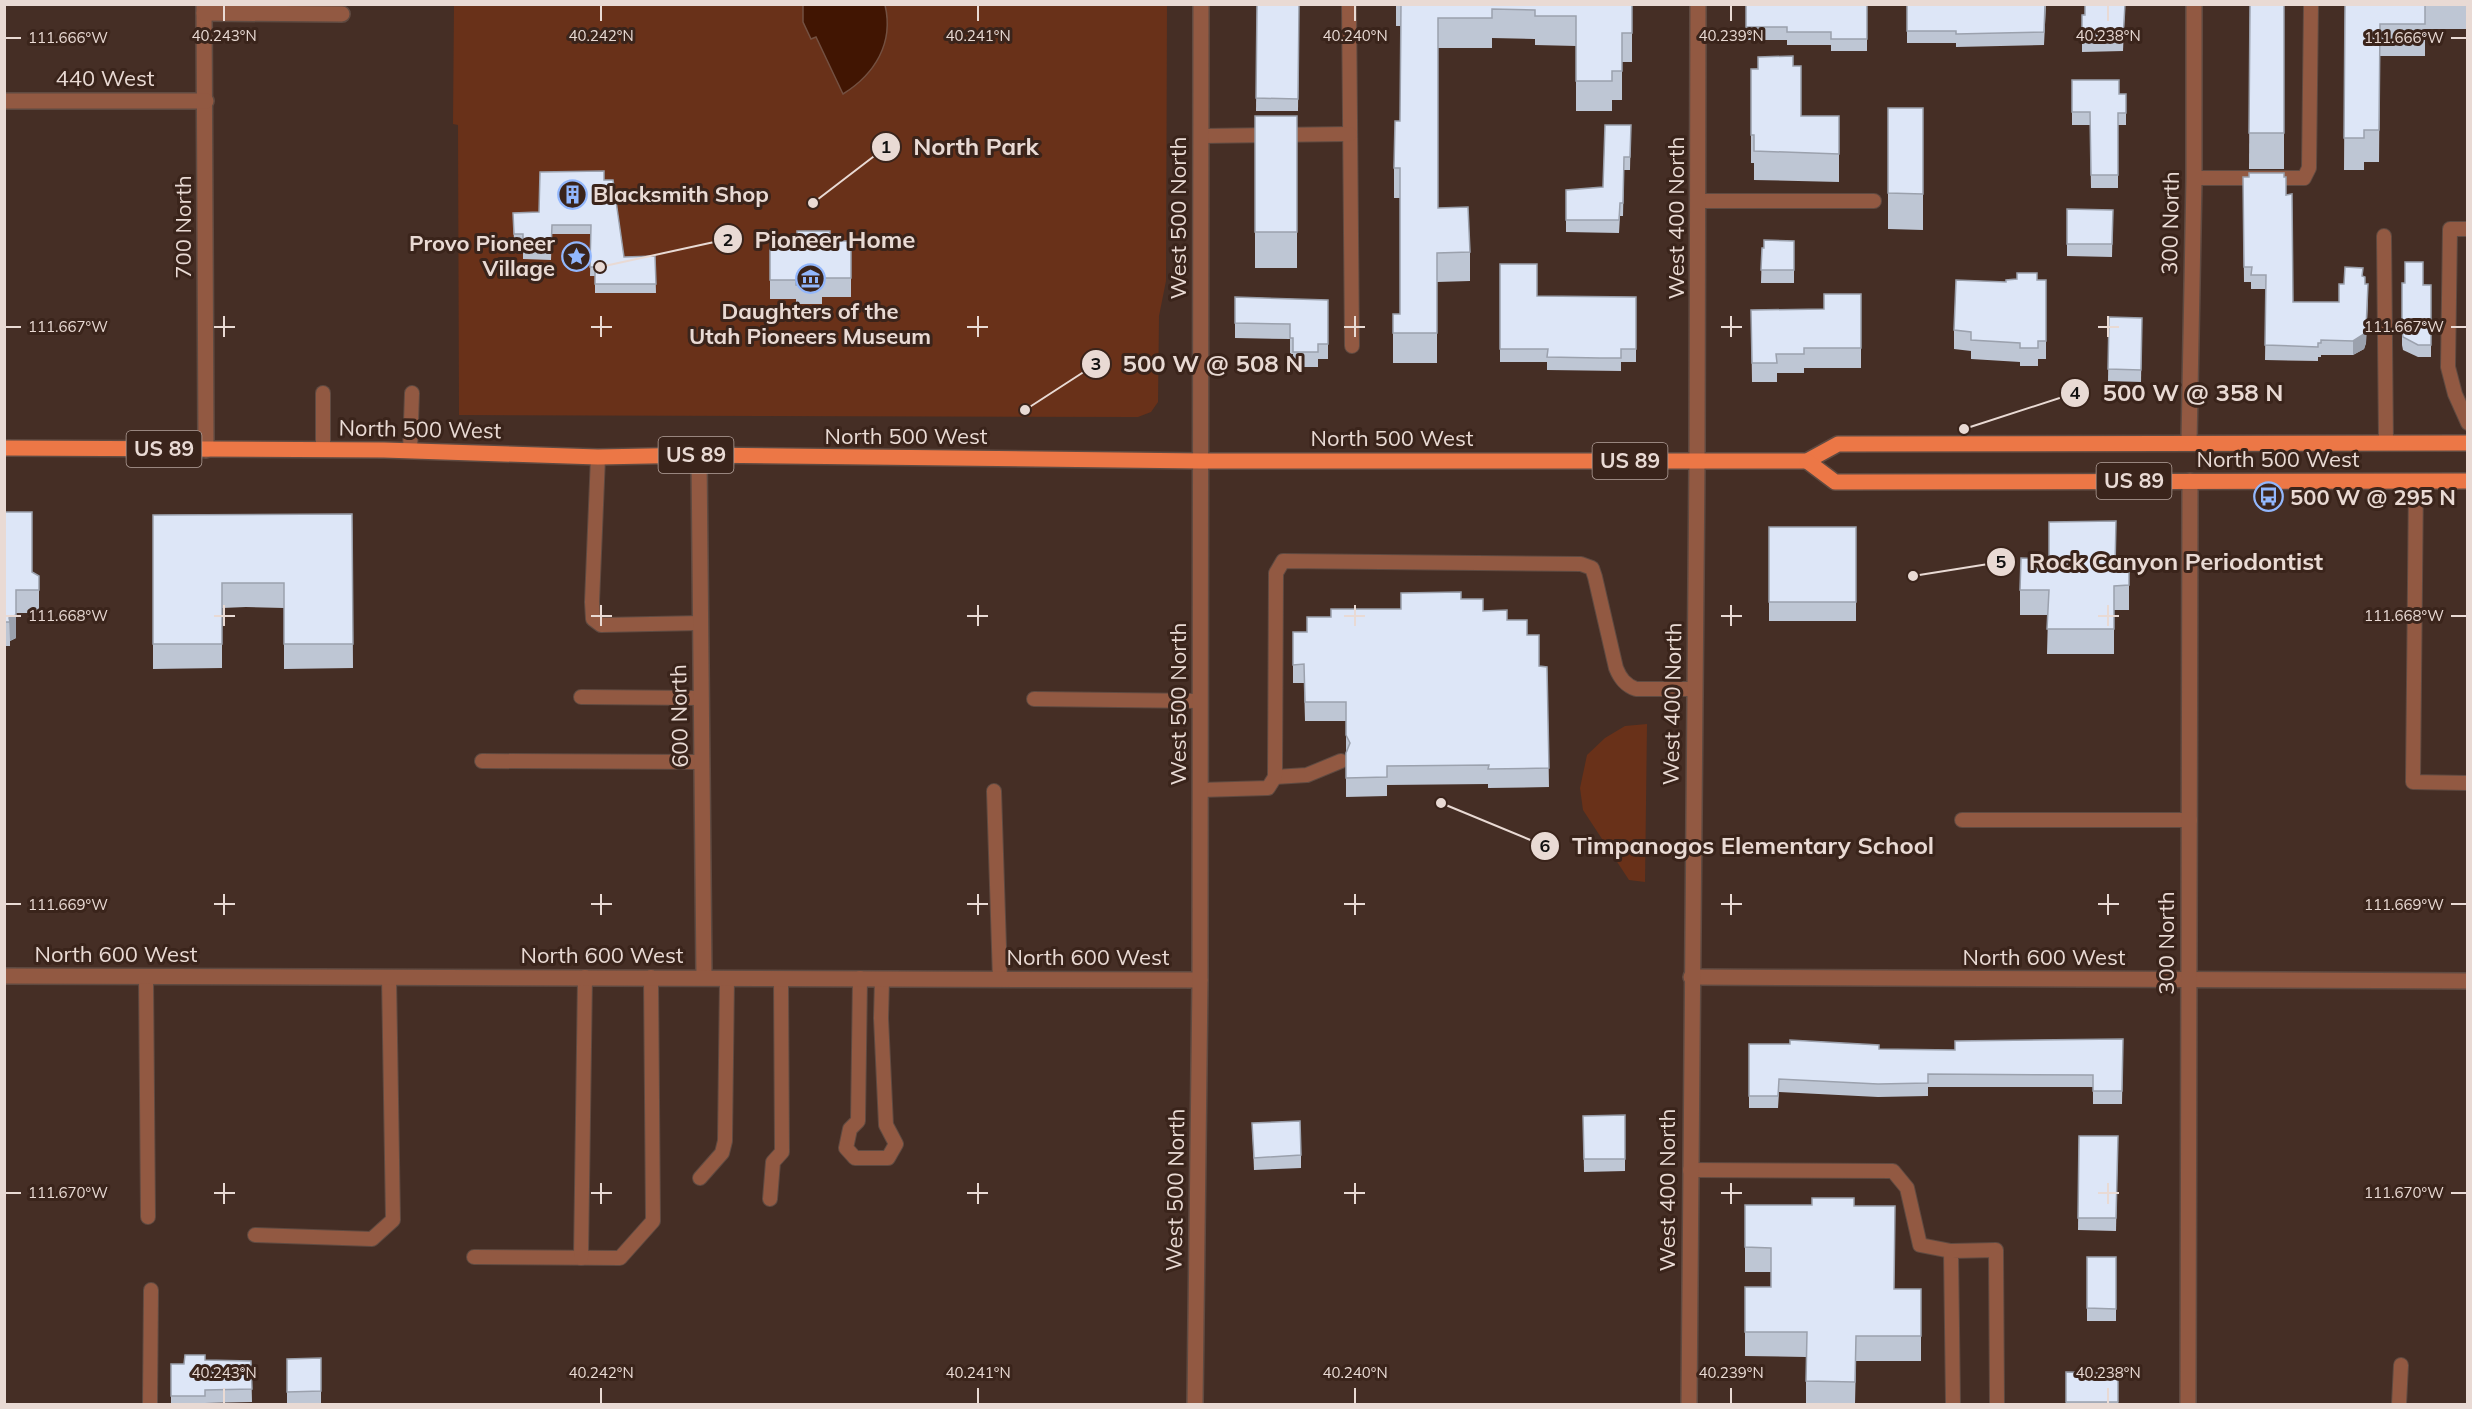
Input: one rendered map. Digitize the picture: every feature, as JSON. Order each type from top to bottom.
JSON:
[{"type":"main road","name":"North 500 West","points":[[4,448],[410,451],[598,457],[699,455],[1200,460],[1807,461],[1838,444],[2468,443]]},
{"type":"main road","name":"North 500 West","points":[[1807,461],[1835,482],[2468,481]]},
{"type":"street","name":"West 500 North","points":[[1195,1404],[1200,980],[1202,4]]},
{"type":"street","name":"West 400 North","points":[[1689,1404],[1697,461],[1698,4]]},
{"type":"street","name":"300 North","points":[[2189,443],[2194,178],[2194,4]]},
{"type":"street","points":[[204,9],[342,14]]},
{"type":"street","name":"700 North","points":[[204,9],[206,450]]},
{"type":"street","name":"440 West","points":[[4,101],[206,101]]},
{"type":"street","name":"600 North","points":[[699,455],[704,977]]},
{"type":"street","name":"300 North","points":[[2188,1404],[2190,481]]},
{"type":"street","name":"North 600 West","points":[[4,976],[1200,980]]},
{"type":"street","name":"North 600 West","points":[[1691,977],[2468,981]]},
{"type":"lane","points":[[1349,4],[1352,346]]},
{"type":"lane","points":[[2194,178],[2304,178],[2309,168],[2311,4]]},
{"type":"lane","points":[[1201,136],[1350,134]]},
{"type":"lane","points":[[1698,201],[1874,201]]},
{"type":"lane","points":[[2468,229],[2450,229],[2448,367],[2455,394],[2468,423]]},
{"type":"lane","points":[[2384,236],[2386,443]]},
{"type":"lane","points":[[323,393],[323,450]]},
{"type":"lane","points":[[410,451],[412,393]]},
{"type":"lane","points":[[598,457],[592,602],[594,619],[601,625],[701,622]]},
{"type":"lane","points":[[2416,482],[2413,782],[2468,783]]},
{"type":"lane","points":[[1272,782],[1276,573],[1283,561],[1581,564],[1592,568],[1616,668],[1621,679],[1628,686],[1636,689],[1694,689]]},
{"type":"lane","points":[[581,697],[701,698]]},
{"type":"lane","points":[[1034,699],[1200,701]]},
{"type":"lane","points":[[482,761],[702,762]]},
{"type":"lane","points":[[1200,790],[1272,782],[1307,775],[1341,761]]},
{"type":"lane","points":[[994,790],[1000,979]]},
{"type":"lane","points":[[1962,820],[2190,820]]},
{"type":"lane","points":[[146,976],[148,1217]]},
{"type":"lane","points":[[255,1235],[372,1239],[393,1221],[389,977]]},
{"type":"lane","points":[[581,1258],[585,977]]},
{"type":"lane","points":[[474,1257],[620,1258],[653,1221],[651,977]]},
{"type":"lane","points":[[700,1178],[722,1153],[725,1141],[727,978]]},
{"type":"lane","points":[[860,978],[858,1121],[850,1129],[846,1148],[855,1158],[888,1158],[896,1144],[886,1125],[881,1017],[882,979]]},
{"type":"lane","points":[[770,1199],[773,1162],[782,1152],[781,979]]},
{"type":"lane","points":[[1690,1170],[1893,1171],[1906,1188],[1920,1245],[1951,1251],[1996,1250],[1996,1404]]},
{"type":"lane","points":[[1951,1251],[1953,1404]]},
{"type":"lane","points":[[150,1404],[151,1290]]},
{"type":"lane","points":[[2399,1404],[2401,1365]]},
{"type":"shaded area","points":[[454,5],[1167,5],[1166,281],[1159,316],[1158,402],[1151,412],[1138,417],[459,415],[458,125],[453,124]]},
{"type":"shaded area","points":[[803,5],[885,5],[887,32],[879,56],[864,77],[843,94],[816,37],[811,39],[803,22]]},
{"type":"shaded area","points":[[1647,724],[1645,882],[1629,880],[1583,810],[1580,788],[1587,755],[1605,738],[1625,726]]},
{"type":"building","points":[[1257,4],[1299,4],[1298,99],[1256,98]]},
{"type":"building","points":[[1401,4],[1632,4],[1632,33],[1622,33],[1622,71],[1612,71],[1612,81],[1576,81],[1576,16],[1535,16],[1535,10],[1492,9],[1492,18],[1438,18],[1438,208],[1468,207],[1470,252],[1437,253],[1437,333],[1393,333],[1393,314],[1400,314],[1400,168],[1394,168],[1395,121],[1400,121]]},
{"type":"building","points":[[1746,4],[1867,4],[1867,39],[1831,39],[1831,32],[1787,32],[1787,27],[1746,27]]},
{"type":"building","points":[[1907,4],[2045,4],[2044,32],[1956,34],[1956,31],[1907,31]]},
{"type":"building","points":[[2085,4],[2125,4],[2123,39],[2082,39],[2082,15],[2085,15]]},
{"type":"building","points":[[2250,4],[2284,4],[2284,133],[2249,133]]},
{"type":"building","points":[[2345,4],[2425,4],[2425,24],[2380,24],[2379,130],[2364,130],[2364,138],[2344,138]]},
{"type":"building","points":[[1793,56],[1793,66],[1801,66],[1801,116],[1839,116],[1839,154],[1754,151],[1754,135],[1751,135],[1751,69],[1758,69],[1758,57]]},
{"type":"building","points":[[2072,80],[2119,80],[2119,94],[2126,94],[2126,113],[2118,113],[2118,175],[2091,175],[2090,112],[2072,112]]},
{"type":"building","points":[[1888,108],[1923,108],[1923,194],[1888,193]]},
{"type":"building","points":[[1255,116],[1297,116],[1297,232],[1255,232]]},
{"type":"building","points":[[1605,125],[1631,125],[1630,157],[1624,157],[1623,203],[1620,203],[1619,220],[1566,220],[1566,190],[1603,187]]},
{"type":"building","points":[[604,171],[604,180],[613,180],[624,257],[655,256],[656,284],[595,284],[595,267],[590,267],[591,225],[552,225],[551,251],[523,250],[523,234],[514,234],[513,213],[539,212],[540,172]]},
{"type":"building","points":[[2249,173],[2284,173],[2286,195],[2292,194],[2293,302],[2339,302],[2339,284],[2344,284],[2345,267],[2363,268],[2362,276],[2365,277],[2365,284],[2368,284],[2364,334],[2353,341],[2321,340],[2318,347],[2265,345],[2266,275],[2251,275],[2252,267],[2244,267],[2243,177],[2249,177]]},
{"type":"building","points":[[2067,209],[2113,210],[2112,244],[2067,244]]},
{"type":"building","points":[[797,231],[830,231],[830,241],[851,241],[851,278],[822,278],[822,285],[796,285],[796,280],[770,280],[770,240],[797,240]]},
{"type":"building","points":[[1764,240],[1794,241],[1794,270],[1761,270]]},
{"type":"building","points":[[2405,262],[2423,262],[2423,285],[2431,285],[2431,345],[2418,345],[2403,337],[2402,283],[2405,283]]},
{"type":"building","points":[[1500,264],[1537,264],[1537,296],[1636,297],[1636,349],[1621,349],[1621,358],[1600,358],[1547,357],[1548,349],[1500,349]]},
{"type":"building","points":[[2017,273],[2037,273],[2037,280],[2046,280],[2046,341],[2038,341],[2038,348],[2020,348],[2020,343],[1971,340],[1971,332],[1954,330],[1956,280],[2006,282],[2006,280],[2017,279]]},
{"type":"building","points":[[1824,294],[1861,294],[1861,348],[1804,348],[1804,354],[1776,354],[1777,363],[1752,363],[1751,310],[1824,309]]},
{"type":"building","points":[[1235,297],[1328,300],[1328,344],[1318,344],[1318,352],[1293,352],[1290,324],[1235,323]]},
{"type":"building","points":[[2109,317],[2142,318],[2141,370],[2108,369]]},
{"type":"building","points":[[4,512],[32,512],[32,572],[39,576],[39,590],[16,590],[16,615],[9,618],[10,622],[4,622]]},
{"type":"building","points":[[352,514],[353,644],[284,644],[284,583],[222,583],[222,644],[153,644],[153,515]]},
{"type":"building","points":[[2116,521],[2115,567],[2129,566],[2129,585],[2114,586],[2114,629],[2047,629],[2049,590],[2020,590],[2021,558],[2049,559],[2049,522]]},
{"type":"building","points":[[1769,527],[1856,527],[1856,602],[1769,602]]},
{"type":"building","points":[[1461,592],[1461,599],[1483,599],[1483,611],[1507,610],[1507,620],[1527,620],[1527,635],[1539,635],[1539,666],[1547,667],[1549,768],[1488,769],[1489,765],[1387,766],[1387,777],[1346,778],[1346,753],[1350,743],[1346,735],[1346,702],[1305,702],[1304,664],[1293,665],[1293,632],[1307,632],[1307,617],[1331,617],[1331,609],[1401,609],[1401,593]]},
{"type":"building","points":[[2123,1039],[2122,1091],[2093,1091],[2093,1075],[1928,1074],[1928,1083],[1878,1084],[1779,1079],[1778,1096],[1749,1096],[1749,1044],[1790,1044],[1790,1040],[1879,1045],[1879,1049],[1955,1050],[1955,1041]]},
{"type":"building","points":[[1625,1115],[1625,1159],[1584,1159],[1583,1116]]},
{"type":"building","points":[[1300,1121],[1301,1155],[1254,1158],[1252,1123]]},
{"type":"building","points":[[2079,1136],[2118,1136],[2116,1218],[2078,1218]]},
{"type":"building","points":[[1812,1198],[1854,1198],[1854,1206],[1895,1206],[1894,1289],[1921,1289],[1921,1336],[1856,1336],[1855,1382],[1806,1381],[1807,1332],[1745,1332],[1745,1287],[1771,1287],[1771,1248],[1745,1247],[1745,1205],[1812,1205]]},
{"type":"building","points":[[2087,1257],[2116,1257],[2116,1309],[2087,1308]]},
{"type":"building","points":[[185,1355],[205,1355],[205,1360],[251,1361],[252,1389],[205,1390],[205,1396],[171,1396],[171,1364],[184,1364]]},
{"type":"building","points":[[321,1358],[321,1391],[287,1392],[287,1359]]},
{"type":"building","points":[[2066,1372],[2118,1373],[2118,1402],[2066,1402]]},
{"type":"place","name":"Blacksmith Shop","points":[[572,194]]},
{"type":"place","name":"North Park","points":[[813,203]]},
{"type":"place","name":"Provo Pioneer Village","points":[[576,256]]},
{"type":"place","name":"Pioneer Home","points":[[600,267]]},
{"type":"place","name":"Daughters of the Utah Pioneers Museum","points":[[810,279]]},
{"type":"place","name":"500 W @ 508 N","points":[[1025,410]]},
{"type":"place","name":"500 W @ 358 N","points":[[1964,429]]},
{"type":"place","name":"500 W @ 295 N","points":[[2269,497]]},
{"type":"place","name":"Rock Canyon Periodontist","points":[[1913,576]]},
{"type":"place","name":"Timpanogos Elementary School","points":[[1441,803]]}]
